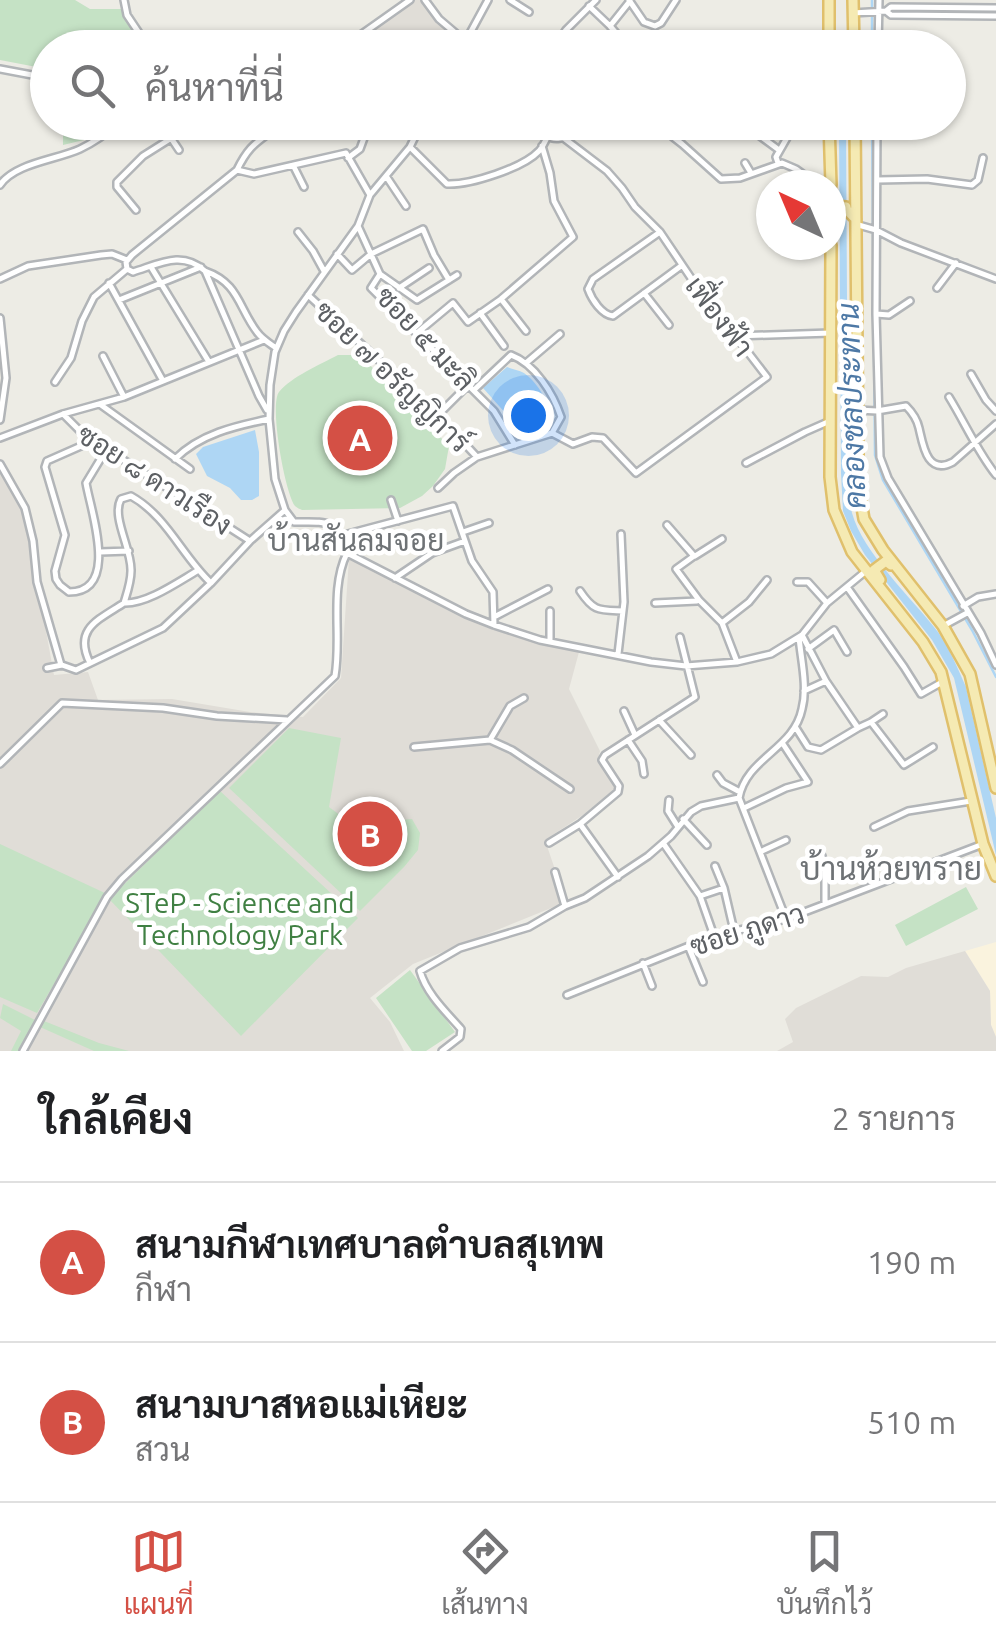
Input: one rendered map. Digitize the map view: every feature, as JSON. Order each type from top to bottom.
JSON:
[{"type":"main road","points":[[829,0],[829,30]]},
{"type":"main road","points":[[853,0],[855,30]]},
{"type":"main road","points":[[829,140],[830,170]]},
{"type":"main road","points":[[855,140],[854,212],[869,410],[858,480],[866,530],[883,559],[948,624],[970,674],[996,788]]},
{"type":"main road","points":[[846,209],[854,212]]},
{"type":"main road","points":[[831,260],[832,498],[841,531],[929,650],[944,682],[983,844],[996,876]]},
{"type":"main road","points":[[864,519],[922,602]]},
{"type":"main road","points":[[870,569],[883,559]]},
{"type":"street","points":[[124,0],[127,16],[137,30]]},
{"type":"street","points":[[368,30],[410,0]]},
{"type":"street","points":[[424,0],[451,30]]},
{"type":"street","points":[[472,30],[488,0]]},
{"type":"street","points":[[510,0],[529,12]]},
{"type":"street","points":[[566,30],[596,0]]},
{"type":"street","points":[[610,26],[629,1],[644,22],[654,26],[662,23],[676,0]]},
{"type":"street","points":[[878,0],[879,30]]},
{"type":"street","points":[[589,6],[613,30]]},
{"type":"street","points":[[855,13],[891,15],[996,8]]},
{"type":"street","points":[[970,12],[996,16]]},
{"type":"street","points":[[0,69],[30,75]]},
{"type":"street","points":[[0,184],[18,170],[96,140]]},
{"type":"street","points":[[136,210],[117,182],[143,156],[169,140]]},
{"type":"street","points":[[173,140],[179,150]]},
{"type":"street","points":[[55,382],[70,358],[94,296],[126,270],[128,260],[237,170],[257,140]]},
{"type":"street","points":[[348,158],[360,149],[363,140]]},
{"type":"street","points":[[23,1051],[107,897],[335,676],[338,600],[348,552],[343,536],[328,524],[294,522],[285,510],[275,479],[270,385],[276,348],[284,331],[358,226],[370,196],[413,140]]},
{"type":"street","points":[[410,147],[447,184],[488,178],[538,153],[546,140]]},
{"type":"street","points":[[559,140],[564,140]]},
{"type":"street","name":"เฟื่องฟ้า","points":[[552,432],[573,444],[592,437],[603,438],[636,473],[767,377],[660,232],[607,170],[564,140]]},
{"type":"street","points":[[677,140],[721,179],[740,178],[778,157],[786,140]]},
{"type":"street","points":[[761,140],[797,170]]},
{"type":"street","points":[[878,140],[876,314],[869,410],[882,465],[996,664]]},
{"type":"street","points":[[417,332],[453,303],[468,322],[574,237],[554,201],[542,146]]},
{"type":"street","points":[[237,170],[254,174],[346,153],[370,196]]},
{"type":"street","points":[[878,180],[972,185],[978,180],[983,158]]},
{"type":"street","points":[[744,163],[751,173]]},
{"type":"street","points":[[293,165],[304,186]]},
{"type":"street","points":[[386,176],[406,206]]},
{"type":"street","points":[[854,212],[868,227],[901,244],[996,279]]},
{"type":"street","name":"ซอย ๕ มะลิ","points":[[358,226],[380,274],[371,288],[494,411],[515,446]]},
{"type":"street","points":[[336,253],[351,270],[371,254],[424,230],[448,280]]},
{"type":"street","points":[[298,232],[324,271]]},
{"type":"street","points":[[660,232],[593,279],[588,289],[598,306],[610,316],[625,309],[682,265]]},
{"type":"street","points":[[0,279],[28,266],[101,254],[128,260]]},
{"type":"street","points":[[126,270],[134,272],[181,259],[194,261],[236,293],[252,325],[276,348]]},
{"type":"street","points":[[936,288],[956,263]]},
{"type":"street","points":[[151,266],[210,363]]},
{"type":"street","points":[[119,300],[203,268]]},
{"type":"street","points":[[203,268],[269,416]]},
{"type":"street","points":[[399,288],[429,268]]},
{"type":"street","points":[[380,274],[417,300],[457,275]]},
{"type":"street","points":[[109,283],[162,381]]},
{"type":"street","points":[[644,293],[669,325]]},
{"type":"street","name":"ซอย ๗ อรัญญิการ์","points":[[308,294],[438,415],[477,457]]},
{"type":"street","points":[[500,300],[526,331]]},
{"type":"street","points":[[876,314],[889,315],[910,302]]},
{"type":"street","points":[[480,313],[504,346]]},
{"type":"street","points":[[0,318],[6,378],[0,420]]},
{"type":"street","points":[[734,336],[832,333]]},
{"type":"street","points":[[526,363],[560,334]]},
{"type":"street","points":[[0,438],[63,414],[124,397],[264,340]]},
{"type":"street","points":[[438,415],[511,355],[523,360],[544,383],[561,417],[552,432],[477,457],[438,488]]},
{"type":"street","points":[[103,356],[124,397]]},
{"type":"street","points":[[971,374],[996,411]]},
{"type":"street","points":[[949,397],[996,475]]},
{"type":"street","points":[[100,405],[190,469]]},
{"type":"street","points":[[869,410],[902,406],[911,410],[920,428],[924,452],[945,466],[996,424]]},
{"type":"street","name":"ซอย ๘ ดาวเรือง","points":[[63,414],[106,450],[250,541]]},
{"type":"street","points":[[175,459],[196,441],[269,416]]},
{"type":"street","points":[[746,463],[830,421]]},
{"type":"street","points":[[89,438],[82,446],[47,462],[45,467],[65,535],[55,571],[60,586],[68,592],[80,592],[94,580],[100,552],[86,483],[106,450]]},
{"type":"street","points":[[0,464],[25,508],[38,582],[62,666]]},
{"type":"street","points":[[124,604],[132,570],[117,510],[126,496],[136,498],[164,524],[211,583]]},
{"type":"street","points":[[391,500],[398,521]]},
{"type":"street","points":[[343,536],[453,506],[476,568],[490,586],[494,621]]},
{"type":"street","points":[[47,668],[62,666],[76,670],[163,628],[285,510]]},
{"type":"street","points":[[462,532],[488,523]]},
{"type":"street","points":[[667,525],[694,556]]},
{"type":"street","points":[[618,654],[623,611],[622,534]]},
{"type":"street","points":[[722,539],[676,570],[698,600],[722,622],[738,662]]},
{"type":"street","points":[[396,578],[432,553],[465,541]]},
{"type":"street","points":[[100,552],[129,551]]},
{"type":"street","points":[[348,552],[466,614],[550,642],[686,666],[738,662],[771,654],[801,636],[827,603],[870,569]]},
{"type":"street","points":[[90,663],[83,650],[84,636],[95,623],[124,604],[132,604],[198,570]]},
{"type":"street","points":[[722,622],[749,602],[767,580]]},
{"type":"street","points":[[797,582],[808,582],[827,603]]},
{"type":"street","points":[[847,587],[920,694],[944,682]]},
{"type":"street","points":[[494,621],[548,589]]},
{"type":"street","points":[[580,591],[595,609],[623,611]]},
{"type":"street","points":[[948,624],[978,597],[996,594]]},
{"type":"street","points":[[655,603],[698,600]]},
{"type":"street","points":[[550,611],[550,642]]},
{"type":"street","points":[[808,649],[834,630],[846,652]]},
{"type":"street","points":[[801,636],[858,728]]},
{"type":"street","points":[[447,1050],[460,1037],[461,1029],[429,989],[420,971],[460,948],[529,927],[585,898],[662,843],[701,806],[739,795],[749,773],[796,728],[804,692],[801,636]]},
{"type":"street","points":[[549,844],[618,792],[619,786],[602,760],[605,755],[695,697],[680,637]]},
{"type":"street","points":[[804,692],[826,681]]},
{"type":"street","points":[[490,740],[510,706],[524,698]]},
{"type":"street","points":[[0,764],[62,704],[164,708],[287,720]]},
{"type":"street","points":[[624,711],[644,774]]},
{"type":"street","points":[[796,728],[808,746],[821,750],[883,714]]},
{"type":"street","points":[[659,720],[692,755]]},
{"type":"street","points":[[871,722],[904,765],[933,747]]},
{"type":"street","points":[[414,747],[490,740],[570,788]]},
{"type":"street","points":[[744,808],[808,782],[783,744]]},
{"type":"street","points":[[717,775],[739,795],[786,919]]},
{"type":"street","points":[[668,800],[667,809],[678,827]]},
{"type":"street","points":[[874,827],[908,811],[973,801]]},
{"type":"street","points":[[684,818],[707,845]]},
{"type":"street","points":[[580,824],[618,877]]},
{"type":"street","points":[[760,852],[786,840]]},
{"type":"street","points":[[662,843],[700,896],[714,936]]},
{"type":"street","name":"ซอย ภูดาว","points":[[567,994],[714,936],[786,919],[983,844]]},
{"type":"street","points":[[822,856],[825,904]]},
{"type":"street","points":[[715,866],[734,931]]},
{"type":"street","points":[[555,872],[565,906]]},
{"type":"street","points":[[700,896],[724,888]]},
{"type":"street","points":[[689,947],[703,982]]},
{"type":"street","points":[[643,963],[652,986]]},
{"type":"shaded area","points":[[413,0],[421,0],[447,30],[371,30]]},
{"type":"shaded area","points":[[0,471],[23,504],[54,675],[88,672],[98,700],[172,699],[303,717],[341,678],[349,558],[486,627],[579,652],[569,689],[600,751],[598,760],[616,788],[545,840],[566,902],[413,964],[370,998],[390,1022],[404,1051],[0,1051]]},
{"type":"shaded area","points":[[996,942],[996,1037],[991,1025],[990,991],[965,951]]},
{"type":"shaded area","points":[[965,951],[990,991],[996,1051],[777,1051],[793,1042],[785,1019],[796,1008],[861,976],[888,977]]},
{"type":"green space","points":[[0,0],[75,0],[90,9],[121,9],[135,30],[30,30],[30,66],[0,60]]},
{"type":"green space","points":[[338,355],[360,355],[449,446],[445,469],[433,486],[400,508],[302,510],[291,498],[277,430],[276,400],[284,386]]},
{"type":"green space","points":[[289,728],[341,738],[329,807],[352,824],[351,840],[380,852],[355,839],[360,815],[389,824],[412,819],[420,833],[418,850],[360,911],[229,788]]},
{"type":"green space","name":"STeP - Science and Technology Park","points":[[220,791],[358,918],[241,1036],[109,899]]},
{"type":"green space","points":[[0,844],[107,894],[37,1013],[0,997]]},
{"type":"green space","points":[[966,887],[978,909],[906,946],[895,925]]},
{"type":"green space","points":[[410,970],[455,1032],[426,1051],[412,1051],[376,998]]},
{"type":"green space","points":[[3,1004],[37,1021],[22,1051],[11,1051],[21,1031],[0,1018]]},
{"type":"green space","points":[[44,1021],[129,1051],[94,1051],[40,1027]]},
{"type":"water","points":[[839,140],[846,140],[848,474],[852,513],[866,544],[942,639],[966,687],[996,818],[996,855],[954,678],[932,640],[865,555],[843,511],[840,260],[846,260],[846,170],[839,170]]},
{"type":"water","points":[[507,367],[524,373],[534,382],[548,413],[548,419],[539,426],[514,434],[508,416],[483,388]]},
{"type":"water","points":[[255,430],[259,496],[241,500],[230,488],[207,476],[196,454],[203,447]]},
{"type":"waterway","points":[[872,0],[872,30]]},
{"type":"waterway","name":"คลองชลประทาน","points":[[872,140],[875,455],[883,480],[996,677]]},
{"type":"place","name":"สนามกีฬาเทศบาลตำบลสุเทพ","points":[[360,438]]},
{"type":"place","name":"สนามบาสหอแม่เหียะ","points":[[370,834]]},
{"type":"district","name":"บ้านสันลมจอย","points":[[356,540]]},
{"type":"district","name":"บ้านห้วยทราย","points":[[891,868]]}]
